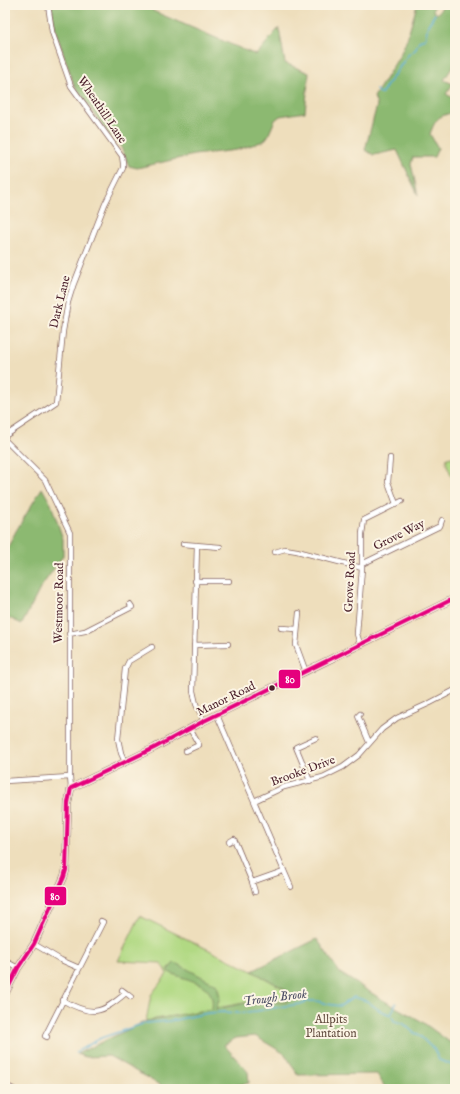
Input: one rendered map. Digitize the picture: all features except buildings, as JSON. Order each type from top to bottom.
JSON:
[{"type":"street","name":"Wheathill Lane","points":[[48,5],[52,32],[71,86],[122,156]]},
{"type":"street","name":"Dark Lane","points":[[5,436],[56,402],[62,331],[68,302],[105,204],[123,168],[124,163],[122,156]]},
{"type":"street","name":"Westmoor Road","points":[[5,440],[45,480],[70,533],[69,634],[71,788]]},
{"type":"street","points":[[390,458],[388,482],[396,504],[402,501]]},
{"type":"street","name":"Grove Road","points":[[360,644],[357,634],[364,520],[396,504]]},
{"type":"street","name":"Grove Way","points":[[362,566],[440,526],[442,520]]},
{"type":"street","points":[[184,544],[220,547]]},
{"type":"street","points":[[197,545],[192,690],[196,704],[204,721]]},
{"type":"street","points":[[275,552],[285,549],[362,566]]},
{"type":"street","points":[[195,581],[229,581]]},
{"type":"street","name":"Manor Road","points":[[71,788],[455,598]]},
{"type":"street","points":[[69,634],[85,631],[132,607],[130,604]]},
{"type":"street","points":[[299,613],[297,650],[306,672]]},
{"type":"street","points":[[281,628],[297,629]]},
{"type":"street","points":[[194,645],[228,644]]},
{"type":"street","points":[[125,762],[121,753],[118,739],[125,669],[129,661],[152,647]]},
{"type":"street","name":"Brooke Drive","points":[[254,801],[284,787],[323,777],[343,767],[358,755],[382,729],[396,718],[455,690]]},
{"type":"street","points":[[360,714],[358,716],[369,742]]},
{"type":"street","points":[[217,715],[291,887]]},
{"type":"street","points":[[186,751],[199,745],[190,729]]},
{"type":"street","points":[[310,781],[296,747],[316,738]]},
{"type":"street","points":[[5,781],[70,777]]},
{"type":"street","points":[[5,994],[18,968],[34,944],[66,870],[68,803],[71,788]]},
{"type":"street","points":[[229,842],[234,839],[255,892]]},
{"type":"street","points":[[252,882],[284,871]]},
{"type":"street","points":[[44,1036],[103,922],[101,921]]},
{"type":"street","points":[[34,944],[61,960],[79,968]]},
{"type":"street","points":[[5,961],[18,968]]},
{"type":"street","points":[[62,1000],[84,1010],[96,1012],[111,1006],[124,992],[131,997]]},
{"type":"street","points":[[5,1085],[14,1089]]},
{"type":"green space","points":[[51,5],[152,5],[153,11],[256,55],[279,28],[285,63],[309,73],[305,112],[280,116],[275,120],[268,136],[264,141],[237,150],[194,155],[137,168],[129,166],[121,147],[106,130],[74,85],[56,32]]},
{"type":"green space","points":[[417,5],[435,5],[433,10],[436,14],[443,5],[455,5],[455,63],[444,80],[453,84],[446,94],[455,99],[455,112],[441,116],[434,124],[430,134],[438,148],[434,157],[413,157],[411,164],[418,195],[397,150],[374,155],[365,150],[377,105],[374,97],[400,55],[407,39]]},
{"type":"green space","points":[[447,458],[455,458],[455,485],[446,462]]},
{"type":"green space","points":[[42,488],[51,504],[63,539],[63,556],[41,587],[22,624],[5,616],[5,553],[16,531]]},
{"type":"green space","points":[[140,916],[252,971],[285,989],[288,1002],[250,1002],[146,1021],[151,995],[167,974],[161,963],[118,961]]},
{"type":"green space","name":"Allpits Plantation","points":[[317,939],[340,973],[381,999],[421,1021],[455,1046],[455,1089],[386,1089],[377,1074],[298,1075],[285,1054],[255,1036],[236,1038],[224,1045],[248,1072],[249,1083],[217,1089],[167,1089],[109,1056],[86,1057],[77,1054],[146,1021],[212,1009],[212,999],[209,992],[204,987],[167,971],[174,963],[217,985],[220,997],[216,1009],[250,1002],[287,1002],[285,989],[252,971]]},
{"type":"waterway","points":[[376,90],[381,94],[408,55],[415,50],[419,41],[425,39],[428,25],[435,14]]},
{"type":"waterway","name":"Trough Brook","points":[[76,1052],[101,1038],[145,1023],[170,1021],[208,1013],[238,1013],[257,1011],[300,1004],[308,1001],[317,1001],[340,1006],[354,997],[367,1001],[379,1010],[391,1015],[394,1021],[404,1024],[414,1033],[418,1034],[434,1049],[439,1060],[455,1066]]},
{"type":"waterway","points":[[391,1015],[396,1003]]},
{"type":"transit line","name":"80","points":[[71,788],[455,598]]},
{"type":"transit line","name":"80","points":[[5,994],[18,968],[34,944],[64,877],[66,870],[68,803],[71,788]]}]
